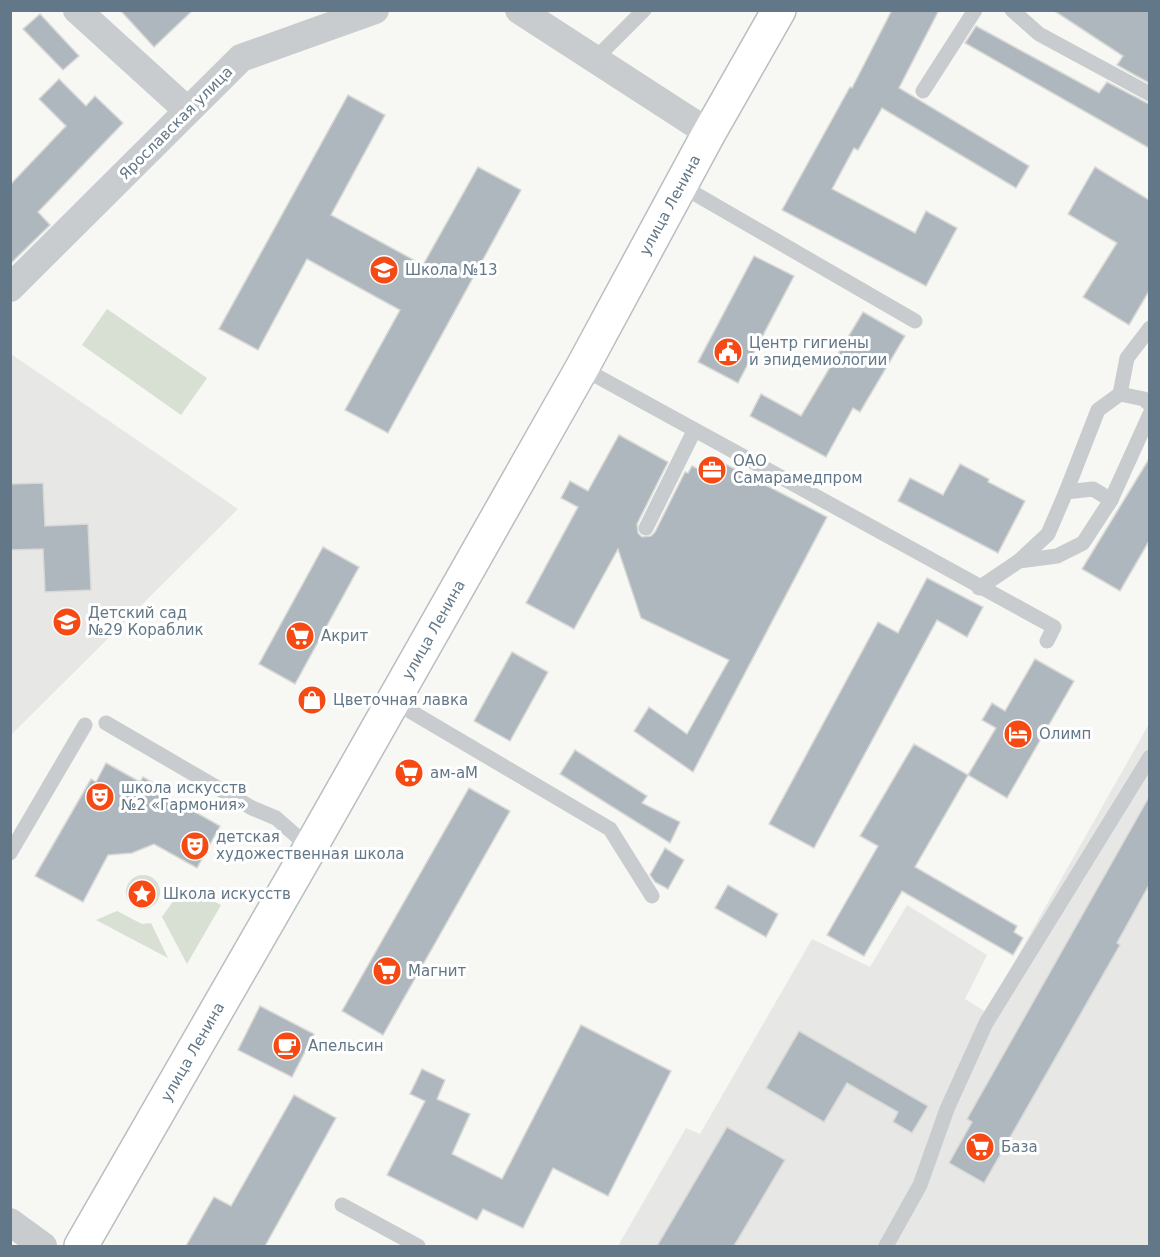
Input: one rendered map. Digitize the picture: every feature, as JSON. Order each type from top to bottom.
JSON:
[{"type":"street","name":"Ярославская улица","points":[[10,288],[241,58],[375,10]]},
{"type":"street","name":"улица Ленина","points":[[81,1246],[582,368],[680,185],[778,10]]},
{"type":"street","points":[[527,12],[709,133]]},
{"type":"street","points":[[89,14],[187,110]]},
{"type":"street","points":[[10,1222],[43,1246]]},
{"type":"lane","points":[[595,59],[644,10]]},
{"type":"lane","points":[[923,91],[975,10]]},
{"type":"lane","points":[[1012,10],[1039,34],[1149,94]]},
{"type":"lane","points":[[680,185],[915,321]]},
{"type":"lane","points":[[979,588],[1019,561],[1048,534],[1098,410],[1120,394],[1127,358],[1149,328]]},
{"type":"lane","points":[[582,368],[979,588],[1054,627],[1047,641]]},
{"type":"lane","points":[[1120,394],[1144,399],[1149,405]]},
{"type":"lane","points":[[1019,561],[1057,556],[1083,543],[1111,500],[1149,414]]},
{"type":"lane","points":[[645,528],[694,431]]},
{"type":"lane","points":[[1066,492],[1093,489],[1111,500]]},
{"type":"lane","points":[[393,701],[610,829],[652,896]]},
{"type":"lane","points":[[106,723],[252,808],[276,818],[310,848]]},
{"type":"lane","points":[[10,853],[85,725]]},
{"type":"lane","points":[[886,1246],[920,1185],[947,1108],[986,1023],[1149,757]]},
{"type":"lane","points":[[342,1205],[418,1246]]},
{"type":"shaded area","points":[[107,309],[207,378],[181,415],[82,345]]},
{"type":"shaded area","name":"Детский сад №29 Кораблик","points":[[11,354],[238,509],[11,735]]},
{"type":"shaded area","points":[[1149,724],[1149,1246],[618,1246],[686,1128],[700,1134],[812,939],[870,967],[907,905],[987,955],[965,999],[986,1012]]},
{"type":"shaded area","points":[[143,875],[155,880],[160,892],[155,904],[143,909],[131,904],[126,892],[131,880]]},
{"type":"shaded area","points":[[194,891],[221,905],[187,964],[162,917],[179,893]]},
{"type":"shaded area","points":[[117,911],[142,924],[151,923],[168,958],[96,920]]},
{"type":"building","points":[[120,10],[193,10],[154,47]]},
{"type":"building","points":[[892,10],[939,10],[899,88],[1029,166],[1016,188],[882,108],[858,150],[854,148],[832,189],[915,233],[926,211],[957,228],[926,286],[782,210],[850,87],[852,88]]},
{"type":"building","points":[[1053,10],[1149,10],[1149,83],[1117,65],[1123,56]]},
{"type":"building","points":[[40,14],[79,56],[63,70],[23,29]]},
{"type":"building","points":[[976,26],[1099,93],[1107,82],[1149,104],[1149,148],[965,43]]},
{"type":"building","points":[[59,79],[86,106],[95,96],[123,123],[38,212],[50,225],[10,264],[10,185],[66,126],[39,99]]},
{"type":"building","points":[[348,95],[385,115],[331,215],[423,265],[478,167],[521,190],[388,433],[345,410],[400,310],[307,259],[258,350],[219,329]]},
{"type":"building","points":[[1095,167],[1149,200],[1149,291],[1129,325],[1083,297],[1117,243],[1068,214]]},
{"type":"building","points":[[754,256],[794,276],[738,383],[698,362]]},
{"type":"building","points":[[863,312],[905,336],[860,412],[853,408],[826,457],[750,416],[761,394],[801,416]]},
{"type":"building","points":[[619,435],[668,462],[637,524],[638,533],[642,537],[651,536],[655,532],[685,472],[688,473],[692,466],[702,471],[710,456],[827,517],[693,772],[634,731],[649,707],[687,734],[729,660],[641,618],[618,549],[574,629],[526,603],[578,507],[561,498],[570,481],[588,491]]},
{"type":"building","points":[[1149,459],[1149,541],[1120,591],[1082,569]]},
{"type":"building","points":[[960,464],[1025,501],[998,553],[898,501],[910,478],[943,495]]},
{"type":"building","points":[[43,483],[45,526],[88,524],[91,590],[45,592],[43,549],[10,550],[10,484]]},
{"type":"building","points":[[323,547],[359,567],[295,684],[259,664]]},
{"type":"building","points":[[927,578],[983,607],[967,637],[937,620],[814,848],[769,824],[878,622],[898,633]]},
{"type":"building","points":[[512,652],[548,672],[510,741],[474,721]]},
{"type":"building","name":"Олимп","points":[[1035,659],[1074,681],[1007,798],[968,775],[996,728],[982,720],[992,703],[1005,711]]},
{"type":"building","points":[[914,744],[968,775],[915,867],[1017,926],[1014,932],[1023,938],[1013,955],[902,891],[864,956],[827,935],[878,846],[860,836]]},
{"type":"building","points":[[575,750],[647,796],[642,803],[680,822],[670,843],[560,774]]},
{"type":"building","points":[[106,763],[140,782],[143,777],[159,786],[156,790],[220,826],[197,868],[154,844],[132,853],[108,855],[83,902],[35,876],[91,779],[96,782]]},
{"type":"building","points":[[469,788],[510,811],[383,1035],[342,1011]]},
{"type":"building","points":[[1149,797],[1149,885],[1117,943],[1120,945],[984,1183],[949,1163],[972,1122],[967,1119]]},
{"type":"building","points":[[665,848],[684,860],[668,889],[655,882],[650,875]]},
{"type":"building","points":[[728,885],[778,914],[766,937],[715,908]]},
{"type":"building","points":[[260,1006],[314,1034],[292,1077],[238,1050]]},
{"type":"building","points":[[581,1025],[671,1071],[608,1196],[553,1168],[523,1228],[483,1209],[477,1220],[387,1175],[425,1101],[410,1094],[422,1069],[445,1080],[437,1099],[470,1114],[452,1154],[502,1179]]},
{"type":"building","points":[[799,1031],[928,1106],[912,1133],[893,1122],[898,1112],[847,1083],[824,1122],[766,1088]]},
{"type":"building","points":[[294,1095],[336,1118],[265,1246],[186,1246],[214,1197],[231,1206]]},
{"type":"building","points":[[727,1127],[785,1160],[734,1246],[657,1246]]},
{"type":"place","name":"Школа №13","points":[[384,270]]},
{"type":"place","name":"Центр гигиены и эпидемиологии","points":[[728,352]]},
{"type":"place","name":"ОАО Самарамедпром","points":[[712,470]]},
{"type":"place","name":"Детский сад №29 Кораблик","points":[[67,622]]},
{"type":"place","name":"Акрит","points":[[300,636]]},
{"type":"place","name":"Цветочная лавка","points":[[312,700]]},
{"type":"place","name":"Олимп","points":[[1018,734]]},
{"type":"place","name":"ам-аМ","points":[[409,773]]},
{"type":"place","name":"школа искусств №2 «Гармония»","points":[[100,797]]},
{"type":"place","name":"детская художественная школа","points":[[195,846]]},
{"type":"place","name":"Школа искусств","points":[[142,894]]},
{"type":"place","name":"Магнит","points":[[387,971]]},
{"type":"place","name":"Апельсин","points":[[287,1046]]},
{"type":"place","name":"База","points":[[980,1147]]}]
